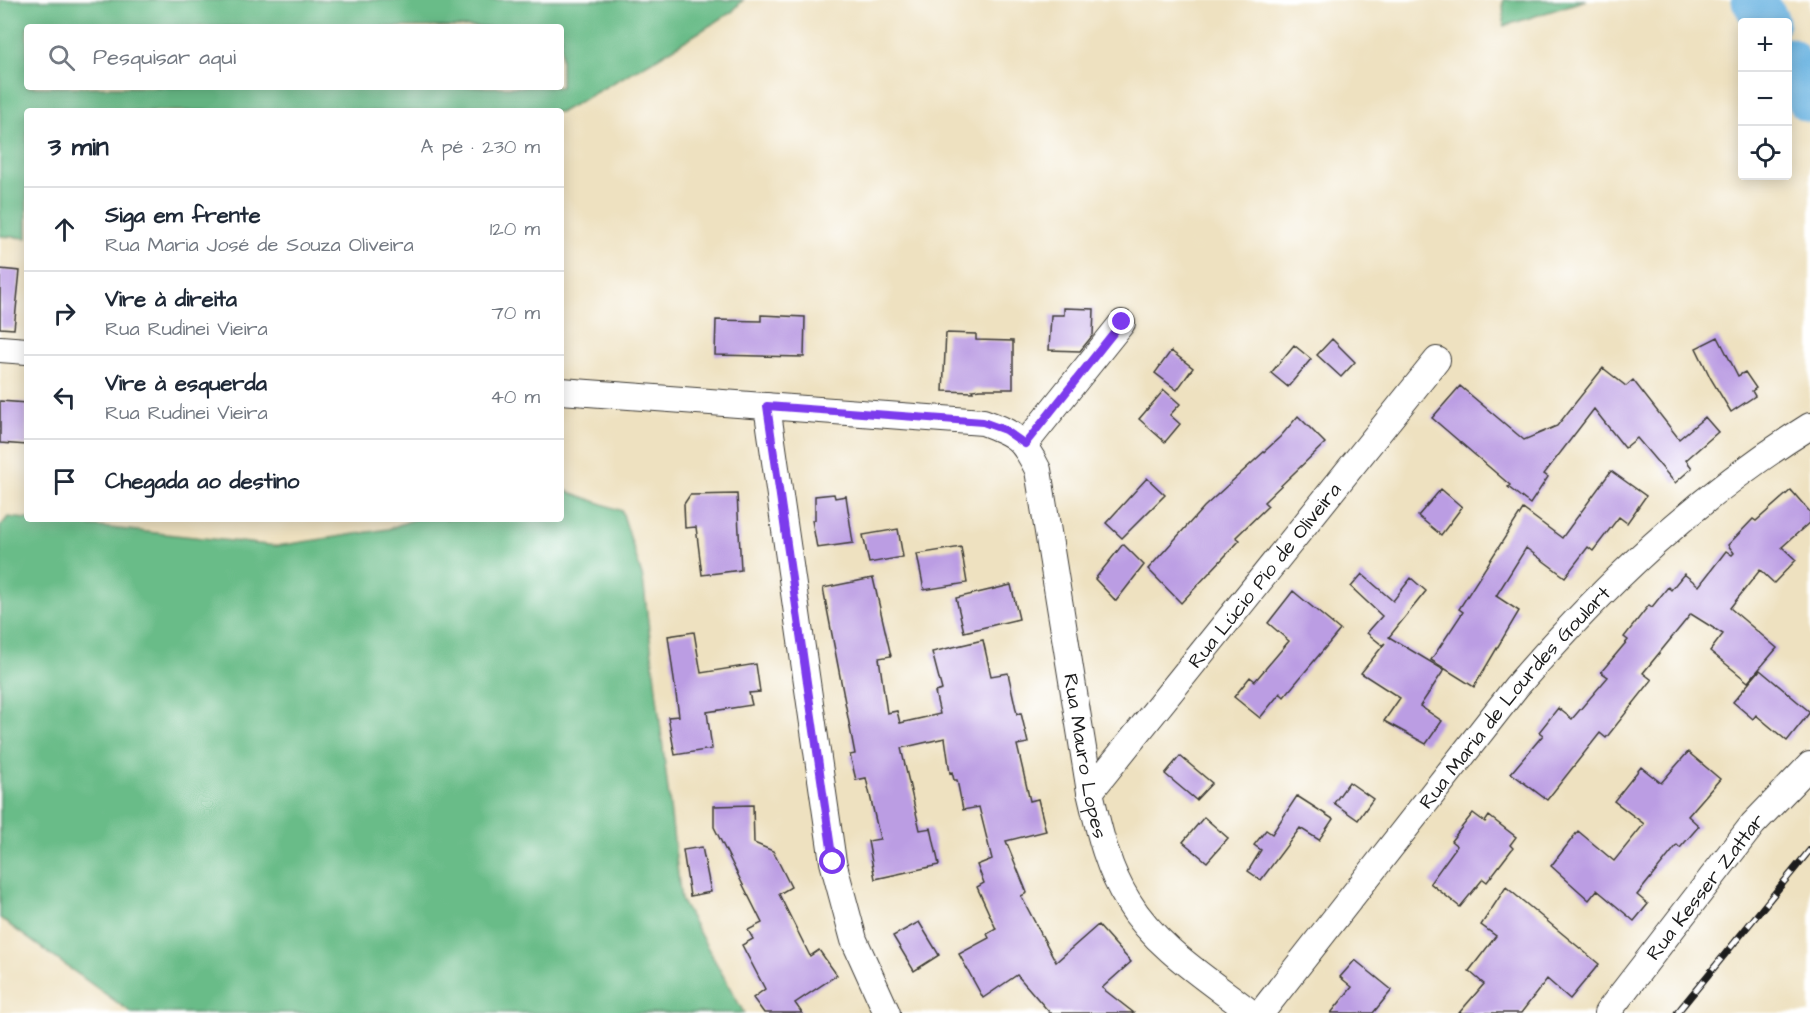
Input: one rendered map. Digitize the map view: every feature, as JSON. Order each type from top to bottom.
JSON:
[{"type":"street","points":[[564,391],[983,422],[1005,430],[1025,444],[1122,322]]},
{"type":"street","points":[[0,349],[24,351]]},
{"type":"street","name":"Rua Lúcio Pio de Oliveira","points":[[1090,792],[1437,360]]},
{"type":"street","points":[[767,406],[833,862],[854,940],[887,1013]]},
{"type":"street","name":"Rua Maria de Lourdes Goulart","points":[[1261,1013],[1516,687],[1559,637],[1611,582],[1670,529],[1729,482],[1810,426]]},
{"type":"street","name":"Rua Mauro Lopes","points":[[1025,444],[1038,470],[1090,792],[1102,841],[1115,877],[1128,902],[1146,926],[1177,955],[1251,1013]]},
{"type":"street","name":"Rua Kesser Zattar","points":[[1607,1013],[1753,824],[1810,765]]},
{"type":"green space","points":[[0,0],[743,0],[732,12],[657,58],[564,110],[564,108],[24,108],[24,238],[0,236]]},
{"type":"green space","points":[[1503,0],[1586,0],[1504,26]]},
{"type":"green space","points":[[564,490],[622,511],[643,579],[681,900],[744,1013],[132,1013],[0,918],[0,527],[8,517],[24,519],[24,522],[54,522],[277,546],[388,529],[407,522],[564,522]]},
{"type":"building","points":[[0,269],[20,271],[14,329],[0,328]]},
{"type":"building","points":[[1064,308],[1094,309],[1093,335],[1080,351],[1049,350],[1051,315],[1064,315]]},
{"type":"building","points":[[761,315],[805,317],[804,357],[715,355],[716,320],[761,321]]},
{"type":"building","points":[[946,333],[976,334],[976,340],[1013,341],[1013,389],[980,389],[972,390],[973,392],[943,391]]},
{"type":"building","points":[[1718,337],[1738,376],[1745,372],[1756,388],[1752,391],[1755,396],[1731,412],[1696,348]]},
{"type":"building","points":[[1332,339],[1355,362],[1341,377],[1317,355]]},
{"type":"building","points":[[1294,345],[1311,359],[1288,387],[1271,373]]},
{"type":"building","points":[[1171,351],[1193,368],[1177,390],[1155,373]]},
{"type":"building","points":[[1603,368],[1626,386],[1633,380],[1679,439],[1705,417],[1718,432],[1686,460],[1692,468],[1675,483],[1637,438],[1625,448],[1594,409],[1544,474],[1548,477],[1530,504],[1432,418],[1460,386],[1524,440],[1557,426]]},
{"type":"building","points":[[1164,390],[1180,404],[1170,415],[1180,424],[1165,442],[1139,419]]},
{"type":"building","points":[[0,401],[24,403],[24,445],[0,443]]},
{"type":"building","points":[[1298,416],[1325,443],[1264,502],[1268,506],[1236,537],[1240,540],[1181,603],[1148,569],[1204,507],[1280,437]]},
{"type":"building","points":[[1611,471],[1646,496],[1627,523],[1619,517],[1593,551],[1588,547],[1565,577],[1526,548],[1496,596],[1519,611],[1474,687],[1431,660],[1463,612],[1459,609],[1523,509],[1562,538]]},
{"type":"building","points":[[1147,478],[1165,495],[1122,538],[1106,523]]},
{"type":"building","points":[[1441,489],[1462,507],[1441,535],[1418,516]]},
{"type":"building","points":[[1791,490],[1810,512],[1810,522],[1782,547],[1796,560],[1774,583],[1760,570],[1730,608],[1777,648],[1748,682],[1710,651],[1723,634],[1691,614],[1643,673],[1652,680],[1606,738],[1600,733],[1547,800],[1511,773],[1543,735],[1539,732],[1558,708],[1572,719],[1608,677],[1601,672],[1628,640],[1624,637],[1649,605],[1652,607],[1668,587],[1671,590],[1684,574],[1699,586],[1726,551],[1732,555],[1734,553],[1728,545],[1753,519],[1756,521]]},
{"type":"building","points":[[737,494],[741,570],[702,575],[696,527],[685,528],[684,504],[690,495]]},
{"type":"building","points":[[834,494],[835,498],[846,496],[853,543],[817,548],[812,520],[815,520],[815,496]]},
{"type":"building","points":[[898,529],[903,557],[869,563],[863,535]]},
{"type":"building","points":[[1123,544],[1144,565],[1116,601],[1095,579]]},
{"type":"building","points":[[961,547],[967,583],[924,590],[917,554]]},
{"type":"building","points":[[1362,574],[1393,601],[1411,578],[1426,591],[1389,637],[1444,670],[1420,706],[1442,721],[1426,744],[1384,721],[1400,698],[1361,673],[1385,643],[1382,645],[1367,633],[1382,616],[1351,587]]},
{"type":"building","points":[[873,578],[891,656],[879,658],[887,713],[897,711],[900,723],[940,714],[935,692],[942,690],[932,652],[983,640],[991,676],[1008,673],[1017,714],[1021,713],[1028,743],[1017,745],[1030,801],[1038,799],[1046,831],[1006,841],[1027,893],[1021,896],[1056,962],[1098,925],[1131,962],[1102,988],[1134,1013],[1050,1013],[1017,975],[983,998],[959,954],[989,938],[987,934],[996,929],[977,887],[984,883],[977,865],[992,859],[979,807],[963,810],[957,780],[954,780],[952,772],[950,773],[945,738],[901,748],[920,830],[931,828],[939,865],[875,879],[868,841],[880,839],[866,778],[856,780],[850,755],[855,754],[823,588]]},
{"type":"building","points":[[1011,585],[1019,619],[964,632],[956,598]]},
{"type":"building","points":[[1293,591],[1340,630],[1284,697],[1280,693],[1260,718],[1234,697],[1250,677],[1255,681],[1289,641],[1268,623]]},
{"type":"building","points":[[694,632],[701,673],[756,664],[760,692],[749,693],[752,705],[707,712],[712,749],[675,755],[668,717],[679,716],[668,636]]},
{"type":"building","points":[[1760,670],[1810,712],[1787,741],[1756,715],[1753,719],[1733,702]]},
{"type":"building","points":[[1688,752],[1720,779],[1688,816],[1699,826],[1680,848],[1677,845],[1637,895],[1648,904],[1634,921],[1597,890],[1589,900],[1551,866],[1578,831],[1614,861],[1644,824],[1614,801],[1641,767],[1661,783]]},
{"type":"building","points":[[1180,756],[1212,783],[1196,800],[1165,774]]},
{"type":"building","points":[[1349,782],[1373,799],[1358,820],[1334,803]]},
{"type":"building","points":[[1297,796],[1333,819],[1319,840],[1300,828],[1261,880],[1248,871],[1261,850],[1254,845],[1266,830],[1272,834]]},
{"type":"building","points":[[753,805],[754,843],[773,851],[791,887],[779,894],[810,956],[819,950],[837,975],[795,1003],[802,1013],[764,1013],[753,998],[765,989],[742,945],[753,939],[748,930],[762,923],[714,827],[714,806]]},
{"type":"building","points":[[1473,813],[1485,822],[1489,816],[1516,837],[1510,845],[1513,848],[1487,882],[1483,879],[1460,907],[1430,883],[1457,846],[1451,841]]},
{"type":"building","points":[[1204,817],[1228,838],[1207,862],[1183,842]]},
{"type":"building","points":[[702,847],[711,892],[690,896],[683,850]]},
{"type":"building","points":[[1506,887],[1599,964],[1570,999],[1547,979],[1521,1013],[1459,1013],[1484,984],[1469,971],[1496,936],[1481,925]]},
{"type":"building","points":[[919,922],[939,955],[914,971],[893,936]]},
{"type":"building","points":[[1355,960],[1392,990],[1373,1013],[1331,1013],[1352,987],[1340,977]]},
{"type":"waterway","points":[[1754,0],[1765,18]]},
{"type":"waterway","points":[[1792,67],[1810,100]]},
{"type":"railway","points":[[1677,1013],[1810,850]]},
{"type":"route","points":[[833,862],[767,406],[983,422],[1005,430],[1025,444],[1122,322]]}]
